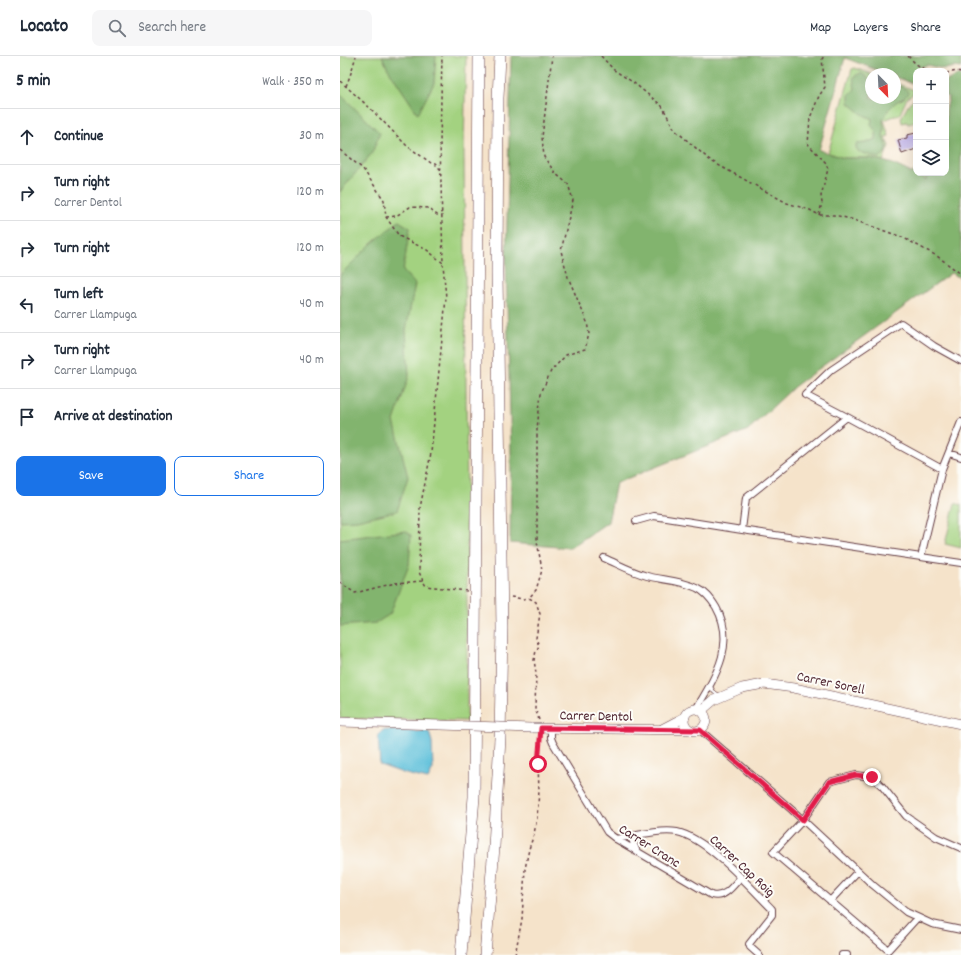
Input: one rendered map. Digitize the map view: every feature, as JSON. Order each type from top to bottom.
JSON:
[{"type":"highway","points":[[461,955],[474,796],[479,56]]},
{"type":"highway","points":[[485,955],[494,847],[499,745],[502,628],[497,274],[498,98],[500,56]]},
{"type":"street","points":[[942,469],[805,395],[831,370],[901,323],[934,346],[961,361]]},
{"type":"street","points":[[742,530],[746,498],[847,417]]},
{"type":"street","points":[[921,557],[942,469],[961,422]]},
{"type":"street","points":[[949,454],[961,457]]},
{"type":"street","points":[[636,521],[654,516],[961,563]]},
{"type":"street","points":[[604,558],[645,576],[698,588],[707,595],[719,612],[725,633],[724,651],[698,710]]},
{"type":"street","name":"Carrer Sorell","points":[[698,710],[714,700],[742,688],[764,684],[794,688],[961,724]]},
{"type":"street","points":[[698,710],[705,715],[706,722],[705,726],[700,730],[693,731],[690,730],[685,724],[685,717],[689,711],[698,710]]},
{"type":"street","name":"Carrer Dentol","points":[[661,730],[685,717]]},
{"type":"street","name":"Carrer Dentol","points":[[340,722],[536,728],[690,730]]},
{"type":"street","name":"Carrer Cranc","points":[[551,728],[551,738],[553,743],[607,832],[637,852],[716,897],[723,895],[740,878]]},
{"type":"street","points":[[700,730],[906,912],[932,924],[961,930]]},
{"type":"street","points":[[917,918],[888,950],[772,852],[803,820],[829,782],[856,775],[872,777],[882,786],[906,816],[936,837],[961,848]]},
{"type":"street","name":"Carrer Cap Roig","points":[[619,841],[650,832],[677,832],[698,840],[727,864],[772,909],[772,915],[749,944],[750,947],[759,955]]},
{"type":"street","points":[[637,852],[633,842],[639,835]]},
{"type":"street","points":[[830,901],[858,871]]},
{"type":"lane","points":[[710,685],[714,692],[721,697]]},
{"type":"path","points":[[346,86],[356,56]]},
{"type":"path","points":[[442,56],[440,169],[443,263],[446,298],[431,453],[420,508],[419,572],[426,586],[468,591]]},
{"type":"path","points":[[529,598],[536,590],[542,570],[537,541],[537,429],[541,393],[551,371],[566,355],[585,349],[589,334],[587,322],[568,277],[561,251],[573,200],[568,184],[556,174],[544,157],[542,137],[552,56]]},
{"type":"path","points":[[601,56],[614,70],[634,83],[662,106],[675,130],[711,161],[787,203],[810,210],[819,215],[834,215],[851,219],[902,237],[937,256],[961,274]]},
{"type":"path","points":[[819,215],[822,203],[821,196],[828,169],[826,163],[808,144],[810,118],[825,86],[822,59],[824,56]]},
{"type":"path","points":[[908,56],[923,68]]},
{"type":"path","points":[[949,72],[961,72]]},
{"type":"path","points":[[340,81],[407,146],[431,163],[435,164],[440,169]]},
{"type":"path","points":[[340,150],[363,169],[384,200],[386,217],[399,236],[427,250],[443,263]]},
{"type":"path","points":[[386,217],[396,216],[410,206],[428,208],[437,215],[442,212]]},
{"type":"path","points":[[340,582],[355,592],[395,584],[423,581]]},
{"type":"path","points":[[508,597],[522,599],[529,598],[536,602],[540,614],[536,638],[539,646],[534,660],[537,678],[535,708],[540,723],[536,728],[539,791],[537,818],[529,849],[522,906],[522,919],[515,955]]},
{"type":"green space","points":[[340,56],[466,56],[464,150],[467,721],[340,718]]},
{"type":"green space","points":[[382,56],[436,56],[434,83],[418,114],[388,69]]},
{"type":"green space","points":[[511,56],[961,56],[961,68],[940,68],[927,65],[913,68],[913,84],[901,79],[901,68],[872,68],[845,58],[819,150],[844,158],[870,158],[883,161],[913,174],[913,176],[918,176],[926,180],[927,176],[949,176],[949,80],[959,75],[961,76],[961,278],[951,273],[795,386],[748,430],[616,483],[608,522],[570,548],[510,543],[511,457],[506,262]]},
{"type":"green space","points":[[855,68],[865,72],[865,104],[901,104],[901,85],[913,90],[913,94],[907,98],[900,114],[884,120],[889,136],[885,137],[889,146],[883,161],[870,158],[844,158],[828,153],[852,69]]},
{"type":"green space","points":[[861,73],[865,76],[865,104],[894,104],[888,110],[883,120],[883,137],[887,146],[885,153],[879,158],[859,152],[856,148],[856,144],[866,143],[876,139],[876,131],[871,125],[872,119],[862,114],[849,103],[849,95],[855,89],[853,77]]},
{"type":"green space","points":[[901,87],[906,89],[909,93],[901,100]]},
{"type":"green space","points":[[340,94],[380,133],[372,153],[340,192]]},
{"type":"green space","points":[[913,100],[913,123],[902,123],[901,118],[910,102]]},
{"type":"green space","points":[[918,176],[928,176],[927,180]]},
{"type":"green space","points":[[399,221],[410,228],[403,271],[415,284],[406,330],[409,376],[394,421],[408,477],[397,511],[357,520],[340,521],[340,275],[371,244]]},
{"type":"green space","points":[[955,503],[961,505],[961,548],[945,544]]},
{"type":"green space","points":[[406,531],[411,535],[409,565],[390,614],[376,623],[340,626],[340,539]]},
{"type":"water","points":[[383,730],[429,732],[432,742],[433,769],[428,779],[406,774],[380,765],[378,736]]},
{"type":"building","points":[[913,134],[913,150],[902,154],[898,140],[907,138],[907,135]]},
{"type":"route","points":[[538,764],[541,728],[700,730],[803,820],[829,782],[856,775],[872,777]]}]
